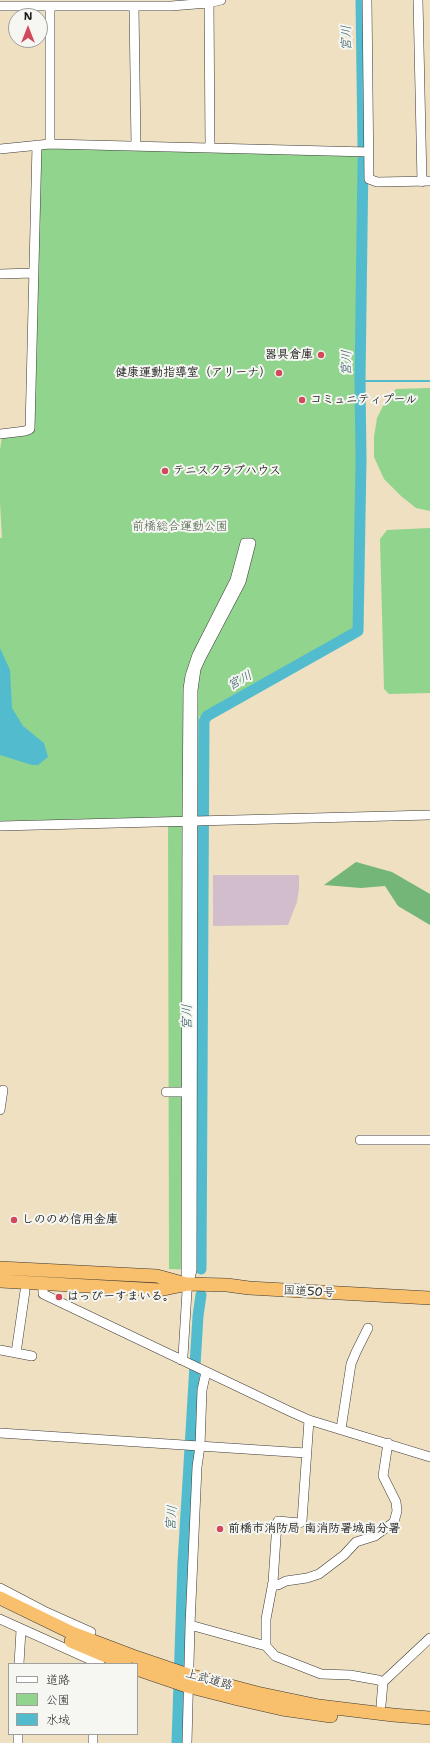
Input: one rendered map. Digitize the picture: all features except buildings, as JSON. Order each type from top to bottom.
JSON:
[{"type":"highway","name":"国道50号","points":[[0,1268],[157,1276],[188,1284],[430,1298]]},
{"type":"highway","name":"国道50号","points":[[0,1281],[159,1290],[188,1284]]},
{"type":"highway","name":"上武道路","points":[[0,1598],[74,1629],[182,1678],[282,1709],[377,1722],[430,1726]]},
{"type":"highway","points":[[0,1608],[36,1626],[123,1663]]},
{"type":"highway","name":"上武道路","points":[[138,1668],[318,1706],[430,1718]]},
{"type":"street","points":[[0,6],[121,4],[134,7],[221,0]]},
{"type":"street","points":[[367,0],[369,175],[372,181],[426,182],[418,0]]},
{"type":"street","points":[[208,2],[210,148]]},
{"type":"street","points":[[50,6],[50,144]]},
{"type":"street","points":[[134,7],[136,146]]},
{"type":"street","points":[[0,149],[50,144],[369,152]]},
{"type":"street","points":[[0,434],[30,429],[36,145]]},
{"type":"street","points":[[0,274],[34,273]]},
{"type":"street","points":[[184,1362],[183,1356],[188,1284],[192,1270],[189,1092],[196,821],[193,700],[196,669],[241,582],[251,543],[245,543],[235,580],[197,656],[190,676],[188,696],[196,821]]},
{"type":"street","points":[[0,826],[430,815]]},
{"type":"street","points":[[0,1110],[2,1091]]},
{"type":"street","points":[[166,1092],[189,1092]]},
{"type":"street","points":[[360,1140],[430,1140]]},
{"type":"street","points":[[43,1283],[43,1294],[203,1371],[310,1420],[430,1457]]},
{"type":"street","points":[[16,1353],[26,1291]]},
{"type":"street","points":[[340,1429],[351,1364],[368,1328]]},
{"type":"street","points":[[0,1350],[32,1356]]},
{"type":"street","points":[[187,1743],[182,1678],[190,1625],[203,1371]]},
{"type":"street","points":[[266,1646],[267,1612],[272,1585],[277,1523],[278,1521],[300,1523],[302,1521],[306,1453],[310,1420]]},
{"type":"street","points":[[0,1433],[306,1453]]},
{"type":"street","points":[[272,1585],[278,1585],[286,1581],[307,1578],[319,1574],[344,1555],[356,1542],[375,1536],[394,1522],[397,1511],[396,1502],[383,1476],[388,1443]]},
{"type":"street","points":[[0,1588],[74,1629],[91,1632]]},
{"type":"street","points":[[0,1619],[21,1630],[96,1663]]},
{"type":"street","points":[[190,1625],[266,1646],[274,1656],[321,1674],[350,1675],[383,1682]]},
{"type":"street","points":[[19,1663],[19,1636],[21,1630]]},
{"type":"street","points":[[381,1705],[383,1682],[430,1638]]},
{"type":"shaded area","points":[[213,875],[299,875],[297,902],[288,925],[213,926]]},
{"type":"green space","name":"前橋総合運動公園","points":[[40,148],[358,156],[356,631],[199,717],[198,1270],[169,1269],[168,818],[0,821],[0,538],[2,538],[0,503],[0,450],[2,436],[29,433]]},
{"type":"green space","points":[[430,388],[430,511],[416,508],[384,479],[374,457],[374,437],[377,418],[384,404],[396,389]]},
{"type":"green space","points":[[430,528],[430,693],[389,694],[384,689],[380,539],[387,530]]},
{"type":"green space","points":[[356,862],[392,872],[430,894],[430,925],[398,906],[385,886],[361,888],[324,885]]},
{"type":"water","points":[[0,648],[10,670],[12,708],[23,726],[44,743],[48,757],[38,765],[32,765],[0,755]]},
{"type":"waterway","name":"宮川","points":[[361,0],[363,147]]},
{"type":"waterway","name":"宮川","points":[[201,1269],[204,721],[207,716],[358,631],[363,159]]},
{"type":"waterway","points":[[360,381],[430,381]]},
{"type":"waterway","name":"宮川","points":[[177,1743],[183,1563],[198,1316],[201,1295]]},
{"type":"place","name":"器具倉庫","points":[[321,355]]},
{"type":"place","name":"健康運動指導室（アリーナ）","points":[[279,373]]},
{"type":"place","name":"コミュニティプール","points":[[302,400]]},
{"type":"place","name":"テニスクラブハウス","points":[[165,471]]},
{"type":"place","name":"しののめ信用金庫","points":[[14,1220]]},
{"type":"place","name":"はっぴーすまいる。","points":[[59,1297]]},
{"type":"place","name":"前橋市消防局 南消防署城南分署","points":[[220,1529]]}]
